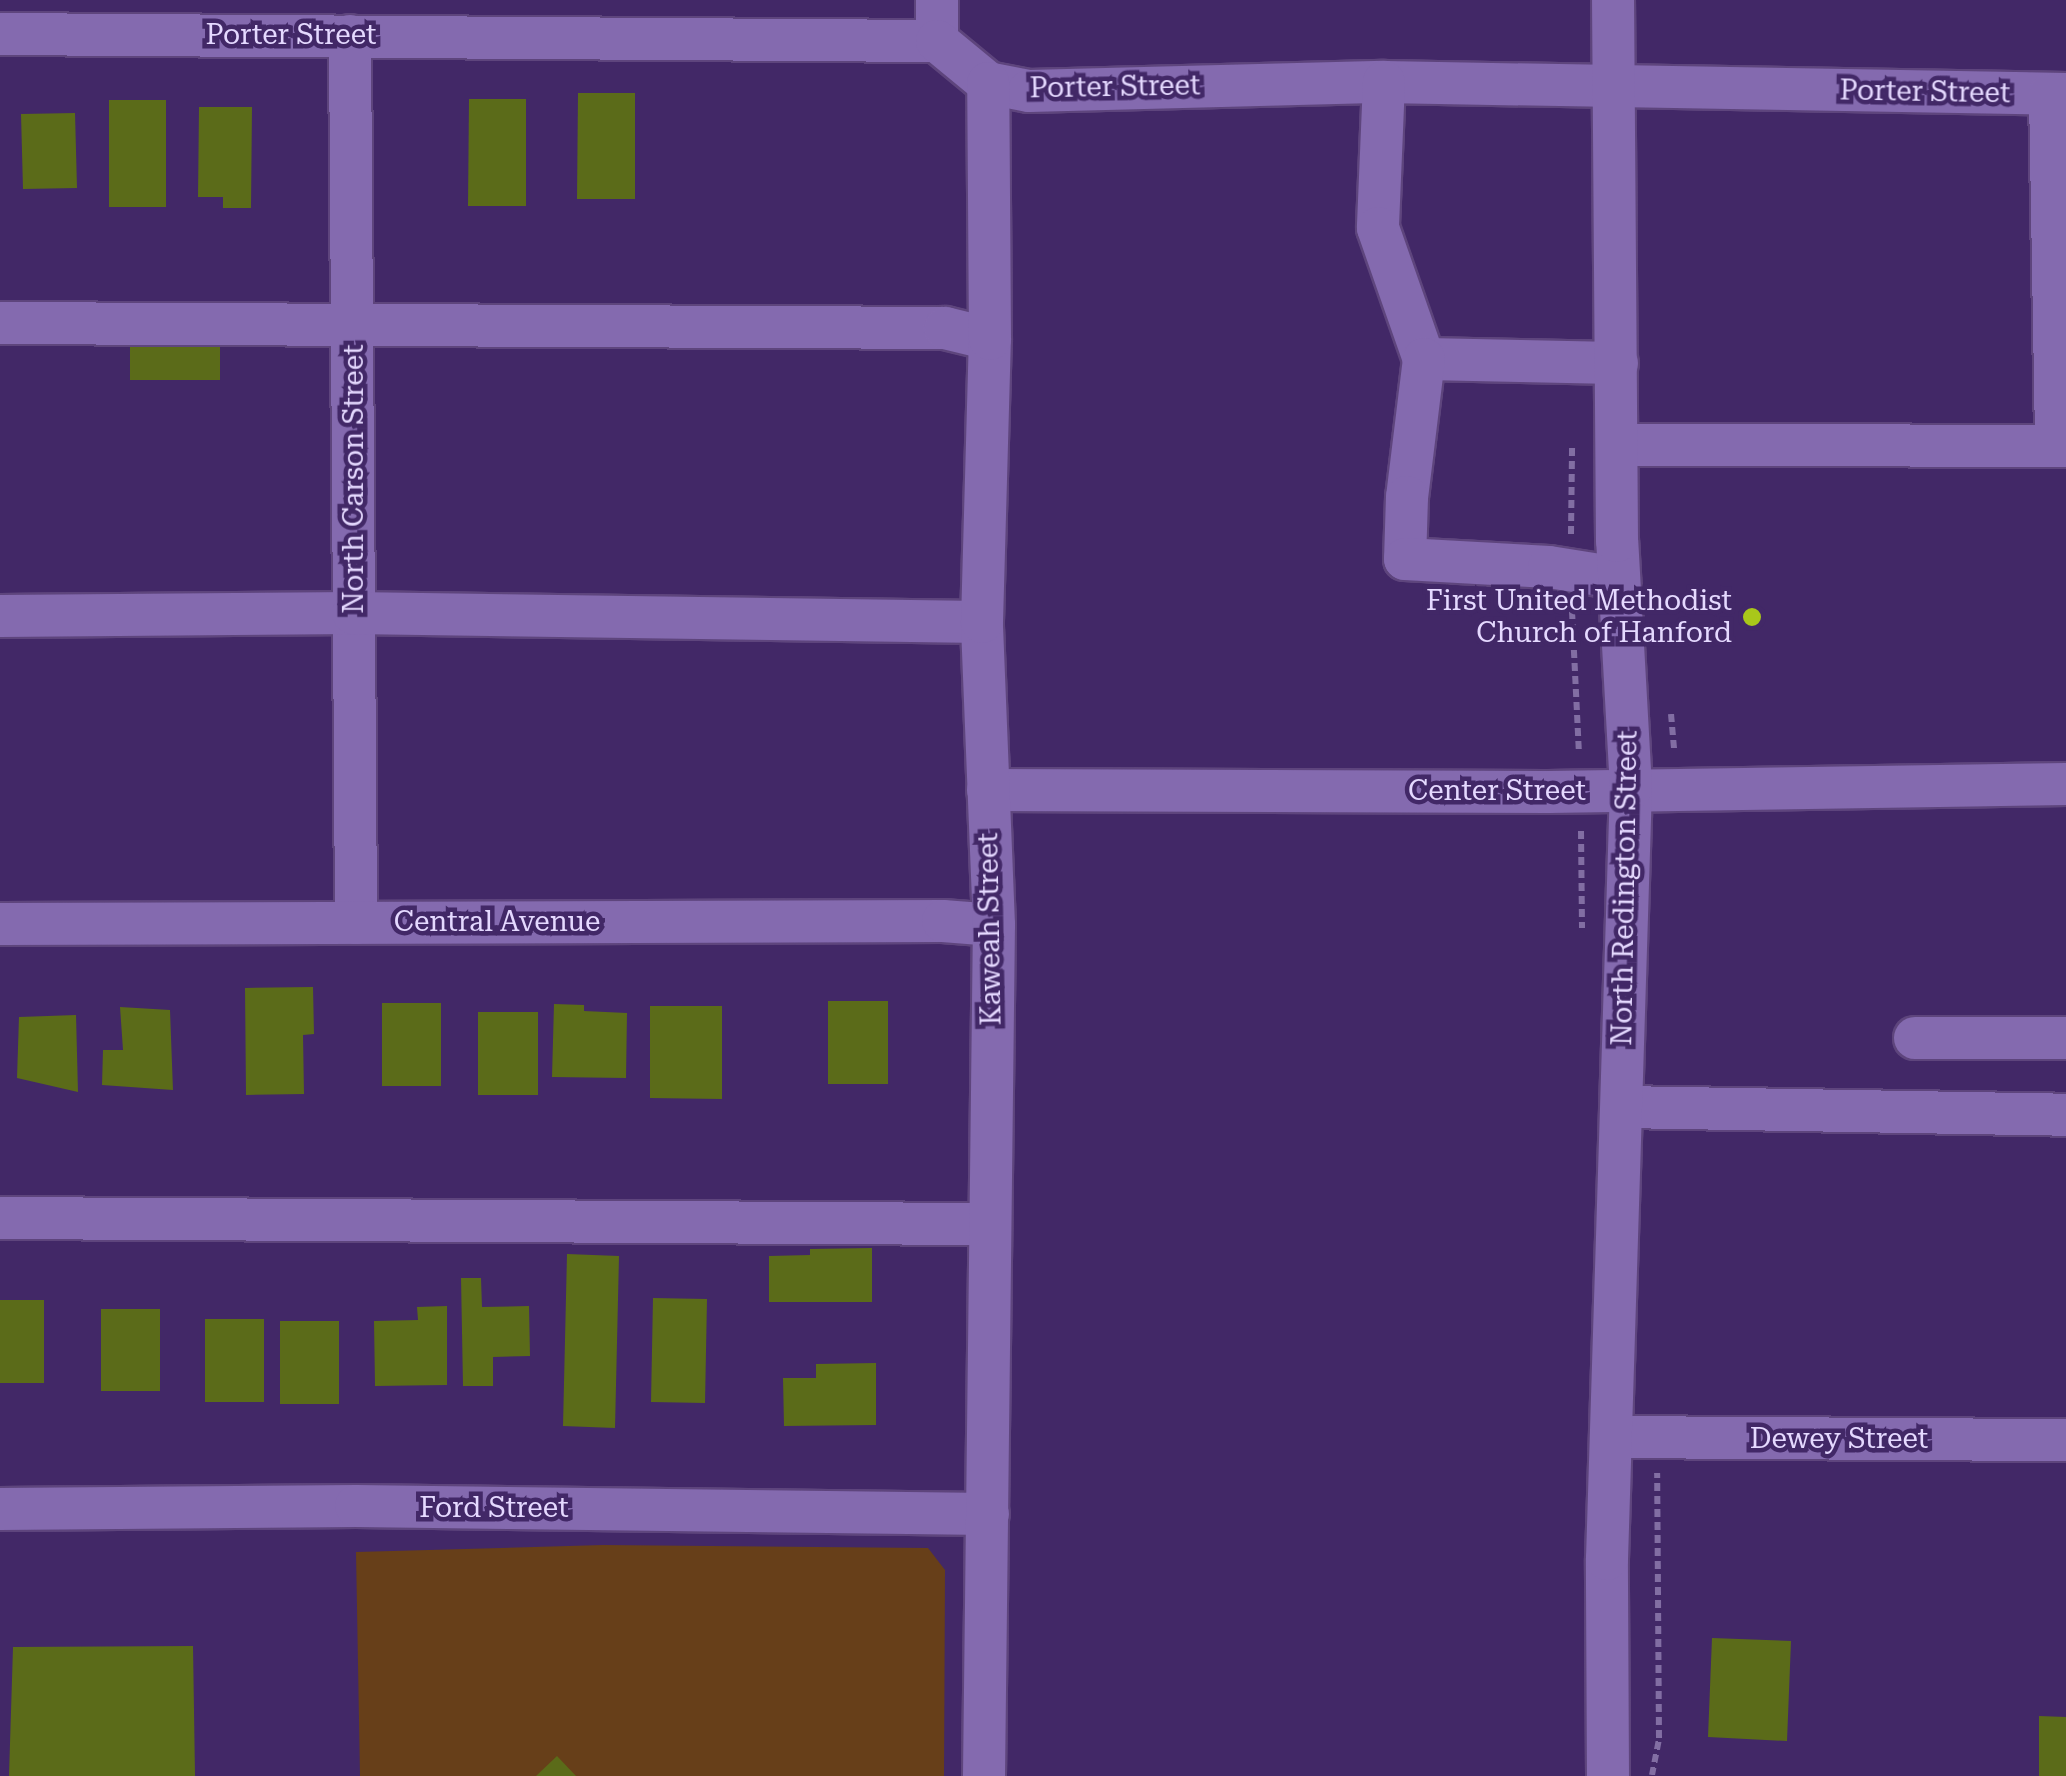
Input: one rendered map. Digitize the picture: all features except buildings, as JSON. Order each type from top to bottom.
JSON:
[{"type":"street","name":"North Redington Street","points":[[1608,1776],[1607,1560],[1631,788],[1618,578],[1613,0]]},
{"type":"street","name":"Porter Street","points":[[0,34],[350,36],[937,20],[988,83],[1029,90],[1384,82],[2058,94]]},
{"type":"street","name":"North Carson Street","points":[[350,36],[356,923]]},
{"type":"street","points":[[1384,82],[1378,228],[1424,360],[1407,497],[1405,559],[1570,570],[1618,578]]},
{"type":"street","name":"Kaweah Street","points":[[984,1776],[994,926],[982,622],[990,340],[988,83]]},
{"type":"street","points":[[1619,445],[2061,446],[2058,94]]},
{"type":"street","points":[[0,323],[945,328],[990,340]]},
{"type":"street","points":[[1424,360],[1617,363]]},
{"type":"street","points":[[0,616],[353,614],[982,622]]},
{"type":"street","name":"Center Street","points":[[988,790],[1580,791],[2066,784]]},
{"type":"street","name":"Central Avenue","points":[[0,924],[943,921],[994,926]]},
{"type":"street","points":[[1915,1038],[2066,1038]]},
{"type":"street","points":[[1622,1107],[2066,1115]]},
{"type":"street","points":[[0,1218],[988,1224]]},
{"type":"street","name":"Dewey Street","points":[[1613,1437],[2066,1440]]},
{"type":"street","name":"Ford Street","points":[[0,1509],[660,1527],[988,1514]]},
{"type":"path","points":[[1572,437],[1570,570],[1580,791],[1582,949]]},
{"type":"shaded area","points":[[603,1545],[928,1548],[945,1570],[944,1776],[360,1776],[356,1552]]},
{"type":"place","name":"First United Methodist Church of Hanford","points":[[1752,617]]}]
